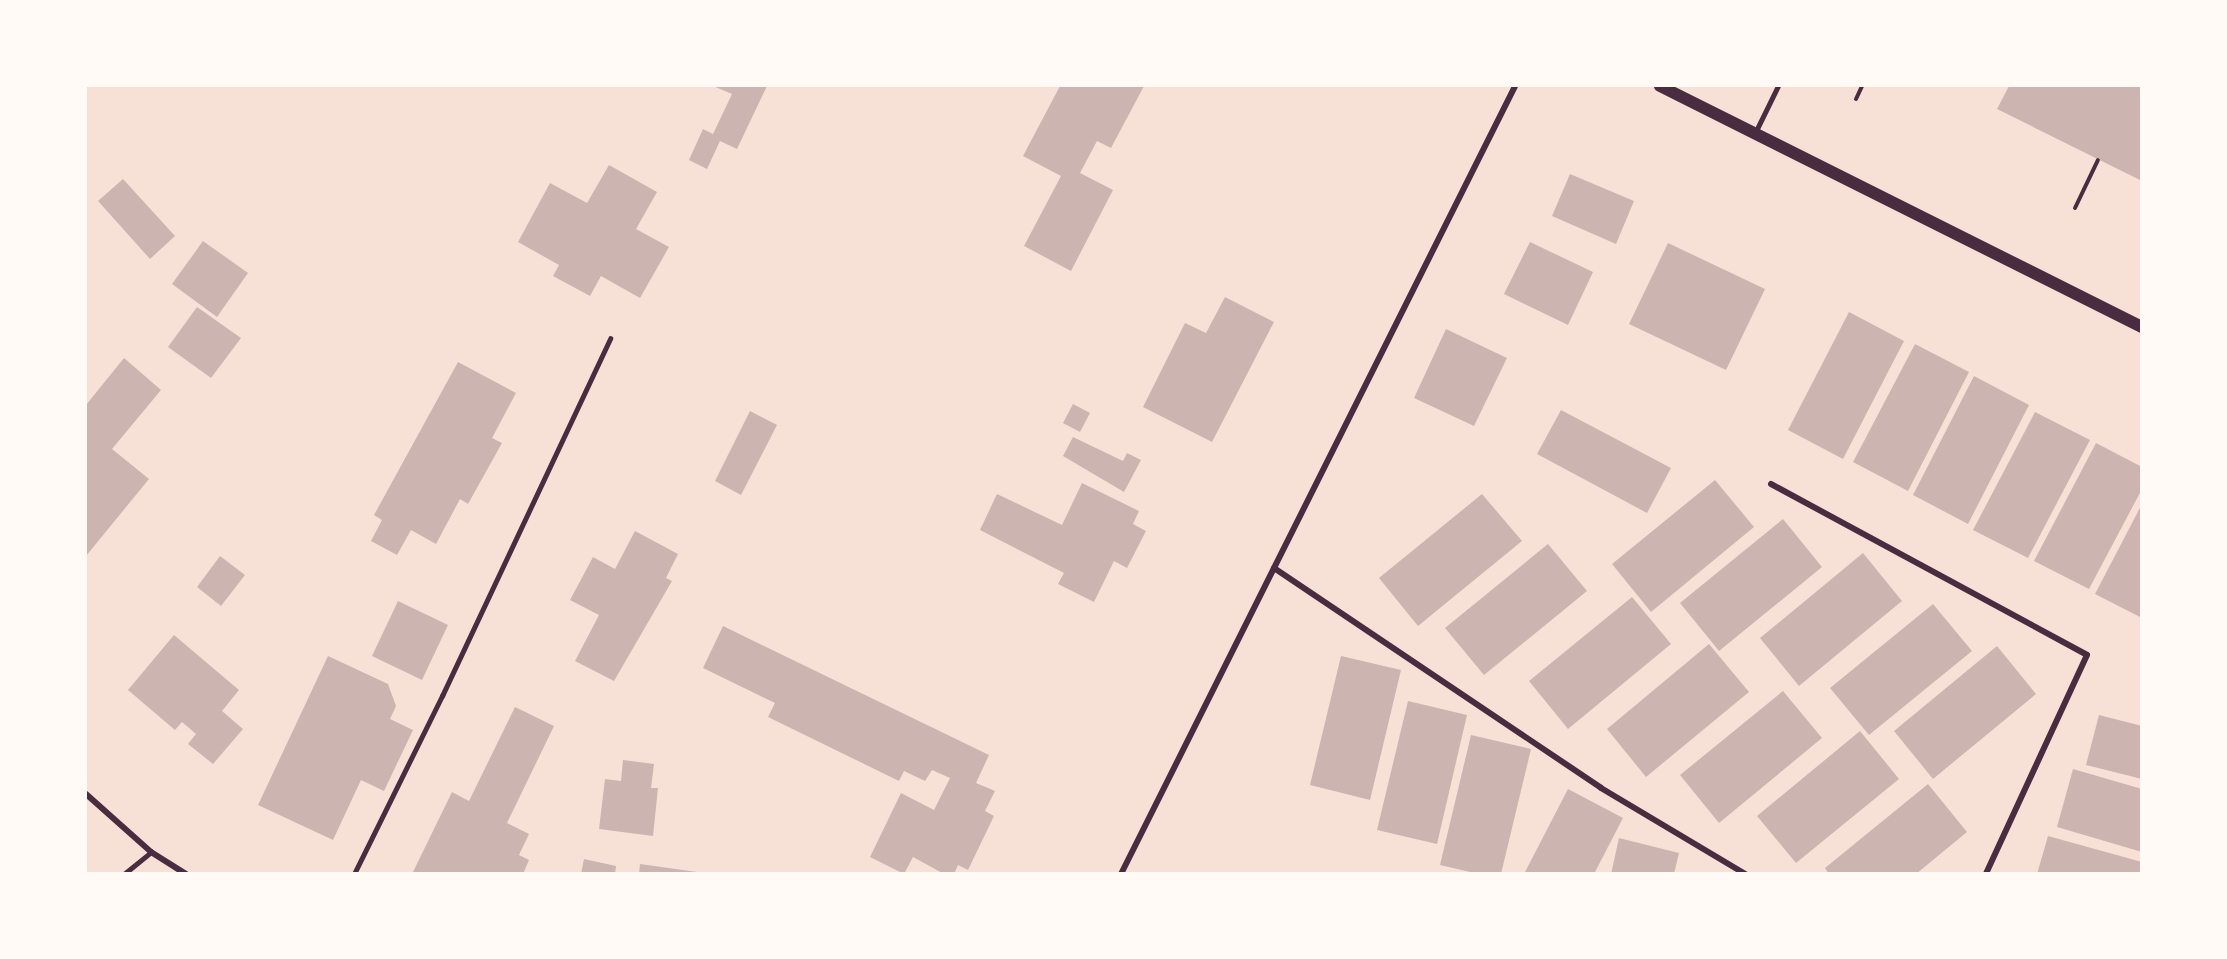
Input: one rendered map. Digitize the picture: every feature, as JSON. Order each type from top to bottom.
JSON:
[{"type":"main road","points":[[1660,86],[2142,327]]},
{"type":"street","points":[[1121,873],[1515,86]]},
{"type":"street","points":[[1771,484],[2086,655],[1986,873]]},
{"type":"street","points":[[1274,568],[1601,788],[1745,873]]},
{"type":"street","points":[[86,794],[151,852],[186,873]]},
{"type":"lane","points":[[1755,133],[1778,86]]},
{"type":"lane","points":[[354,873],[452,675],[610,339]]},
{"type":"lane","points":[[124,873],[151,852]]},
{"type":"path","points":[[1856,99],[1862,86]]},
{"type":"path","points":[[2075,208],[2098,160]]},
{"type":"building","points":[[713,86],[767,86],[737,149],[720,141],[707,169],[689,160],[703,129],[713,134],[732,94]]},
{"type":"building","points":[[1060,86],[1144,86],[1111,148],[1097,141],[1080,173],[1113,190],[1071,271],[1024,246],[1061,176],[1023,156]]},
{"type":"building","points":[[2009,86],[2142,86],[2142,181],[1997,109]]},
{"type":"building","points":[[609,165],[657,192],[636,229],[669,247],[640,298],[601,276],[590,296],[553,276],[559,265],[518,242],[550,183],[587,203]]},
{"type":"building","points":[[1570,174],[1634,201],[1616,244],[1552,216]]},
{"type":"building","points":[[123,179],[175,236],[150,259],[98,201]]},
{"type":"building","points":[[203,241],[248,273],[217,317],[172,284]]},
{"type":"building","points":[[1530,242],[1593,272],[1568,325],[1504,294]]},
{"type":"building","points":[[1668,243],[1765,289],[1726,370],[1629,324]]},
{"type":"building","points":[[1225,297],[1274,322],[1212,442],[1143,407],[1185,323],[1206,333]]},
{"type":"building","points":[[197,307],[241,338],[211,378],[168,347]]},
{"type":"building","points":[[1849,312],[1904,341],[1843,459],[1788,430]]},
{"type":"building","points":[[1446,329],[1507,358],[1474,426],[1414,398]]},
{"type":"building","points":[[1915,344],[1969,372],[1908,491],[1853,462]]},
{"type":"building","points":[[124,358],[161,390],[112,449],[149,479],[86,556],[86,405]]},
{"type":"building","points":[[458,362],[516,393],[492,438],[502,443],[468,504],[460,499],[436,544],[411,530],[397,555],[371,541],[382,520],[374,515]]},
{"type":"building","points":[[1974,376],[2029,405],[1968,524],[1913,495]]},
{"type":"building","points":[[1073,404],[1090,413],[1080,432],[1063,423]]},
{"type":"building","points":[[1561,410],[1671,468],[1647,513],[1537,454]]},
{"type":"building","points":[[750,411],[777,425],[741,495],[715,481]]},
{"type":"building","points":[[2035,412],[2090,440],[2028,558],[1973,530]]},
{"type":"building","points":[[1073,437],[1123,461],[1127,453],[1141,460],[1124,492],[1063,456]]},
{"type":"building","points":[[2096,443],[2142,467],[2142,489],[2089,589],[2034,561]]},
{"type":"building","points":[[1715,480],[1754,527],[1651,612],[1612,564]]},
{"type":"building","points":[[1082,483],[1139,511],[1133,524],[1146,531],[1127,568],[1114,561],[1094,602],[1058,584],[1064,573],[980,530],[997,494],[1062,525]]},
{"type":"building","points":[[1482,494],[1522,541],[1418,626],[1379,578]]},
{"type":"building","points":[[2142,504],[2142,618],[2095,594]]},
{"type":"building","points":[[1783,519],[1822,567],[1719,651],[1680,603]]},
{"type":"building","points":[[635,531],[678,554],[666,578],[672,581],[614,681],[575,661],[599,615],[570,600],[593,557],[615,569]]},
{"type":"building","points":[[1548,544],[1587,591],[1484,675],[1445,628]]},
{"type":"building","points":[[1863,553],[1902,601],[1799,686],[1760,638]]},
{"type":"building","points":[[220,556],[245,575],[221,606],[197,587]]},
{"type":"building","points":[[1632,597],[1671,644],[1568,729],[1529,681]]},
{"type":"building","points":[[398,601],[448,625],[422,680],[372,656]]},
{"type":"building","points":[[1933,604],[1972,651],[1869,735],[1830,688]]},
{"type":"building","points":[[723,626],[989,755],[976,783],[995,791],[985,811],[994,816],[968,870],[958,865],[954,874],[944,874],[913,857],[904,874],[870,857],[901,793],[934,810],[950,778],[932,770],[925,781],[904,771],[899,781],[768,717],[775,703],[703,668]]},
{"type":"building","points":[[174,635],[239,690],[222,711],[243,729],[213,764],[188,744],[196,734],[182,722],[175,730],[128,690]]},
{"type":"building","points":[[1709,644],[1749,692],[1646,777],[1607,729]]},
{"type":"building","points":[[1997,646],[2036,694],[1933,779],[1894,731]]},
{"type":"building","points":[[328,656],[388,684],[396,706],[390,719],[413,730],[384,791],[361,780],[333,840],[258,805]]},
{"type":"building","points":[[1341,656],[1401,670],[1370,800],[1310,785]]},
{"type":"building","points":[[1783,691],[1822,738],[1719,823],[1680,775]]},
{"type":"building","points":[[1408,701],[1467,715],[1437,844],[1377,830]]},
{"type":"building","points":[[515,707],[554,726],[507,823],[529,834],[519,855],[529,860],[523,874],[412,874],[452,792],[469,801]]},
{"type":"building","points":[[2099,715],[2142,726],[2142,779],[2086,765]]},
{"type":"building","points":[[1860,731],[1899,779],[1796,863],[1757,816]]},
{"type":"building","points":[[1471,735],[1531,749],[1501,874],[1479,874],[1440,865]]},
{"type":"building","points":[[623,760],[654,764],[651,788],[658,788],[653,836],[599,829],[605,779],[621,781]]},
{"type":"building","points":[[2073,769],[2142,789],[2142,852],[2057,827]]},
{"type":"building","points":[[1928,784],[1967,832],[1916,874],[1829,874],[1825,868]]},
{"type":"building","points":[[1568,789],[1623,818],[1594,874],[1524,874]]},
{"type":"building","points":[[2048,836],[2142,862],[2142,874],[2037,874]]},
{"type":"building","points":[[1619,838],[1679,853],[1674,874],[1611,874]]},
{"type":"building","points":[[584,859],[616,866],[615,874],[581,874]]},
{"type":"building","points":[[640,864],[697,872],[696,874],[639,874]]}]
